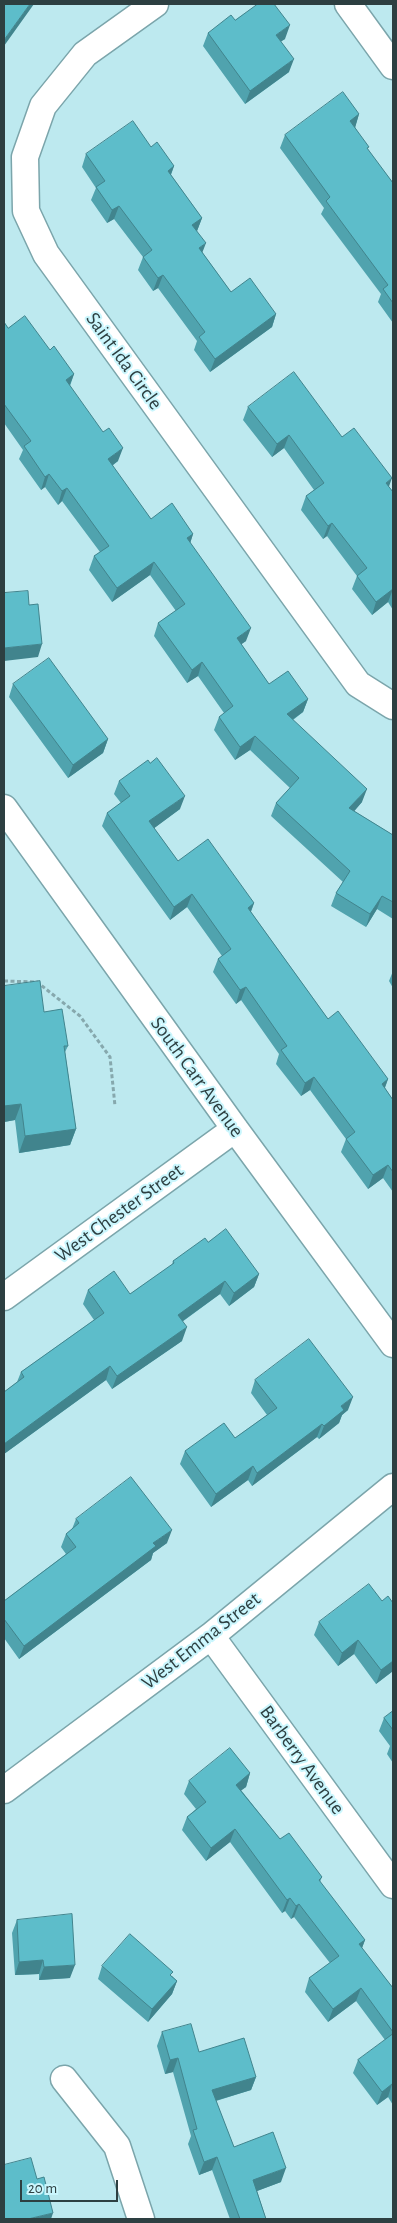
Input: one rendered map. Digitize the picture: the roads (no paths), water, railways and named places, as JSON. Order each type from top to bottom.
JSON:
[{"type":"street","name":"Saint Ida Circle","points":[[155,4],[85,54],[43,106],[25,157],[26,211],[46,254],[358,684],[393,706]]},
{"type":"street","points":[[348,4],[393,66]]},
{"type":"street","name":"South Carr Avenue","points":[[4,808],[235,1130],[393,1344]]},
{"type":"street","name":"West Chester Street","points":[[4,1297],[235,1130]]},
{"type":"street","name":"West Emma Street","points":[[4,1790],[211,1636],[393,1487]]},
{"type":"street","name":"Barberry Avenue","points":[[211,1636],[393,1885]]},
{"type":"street","points":[[64,2079],[117,2146],[141,2219]]}]
